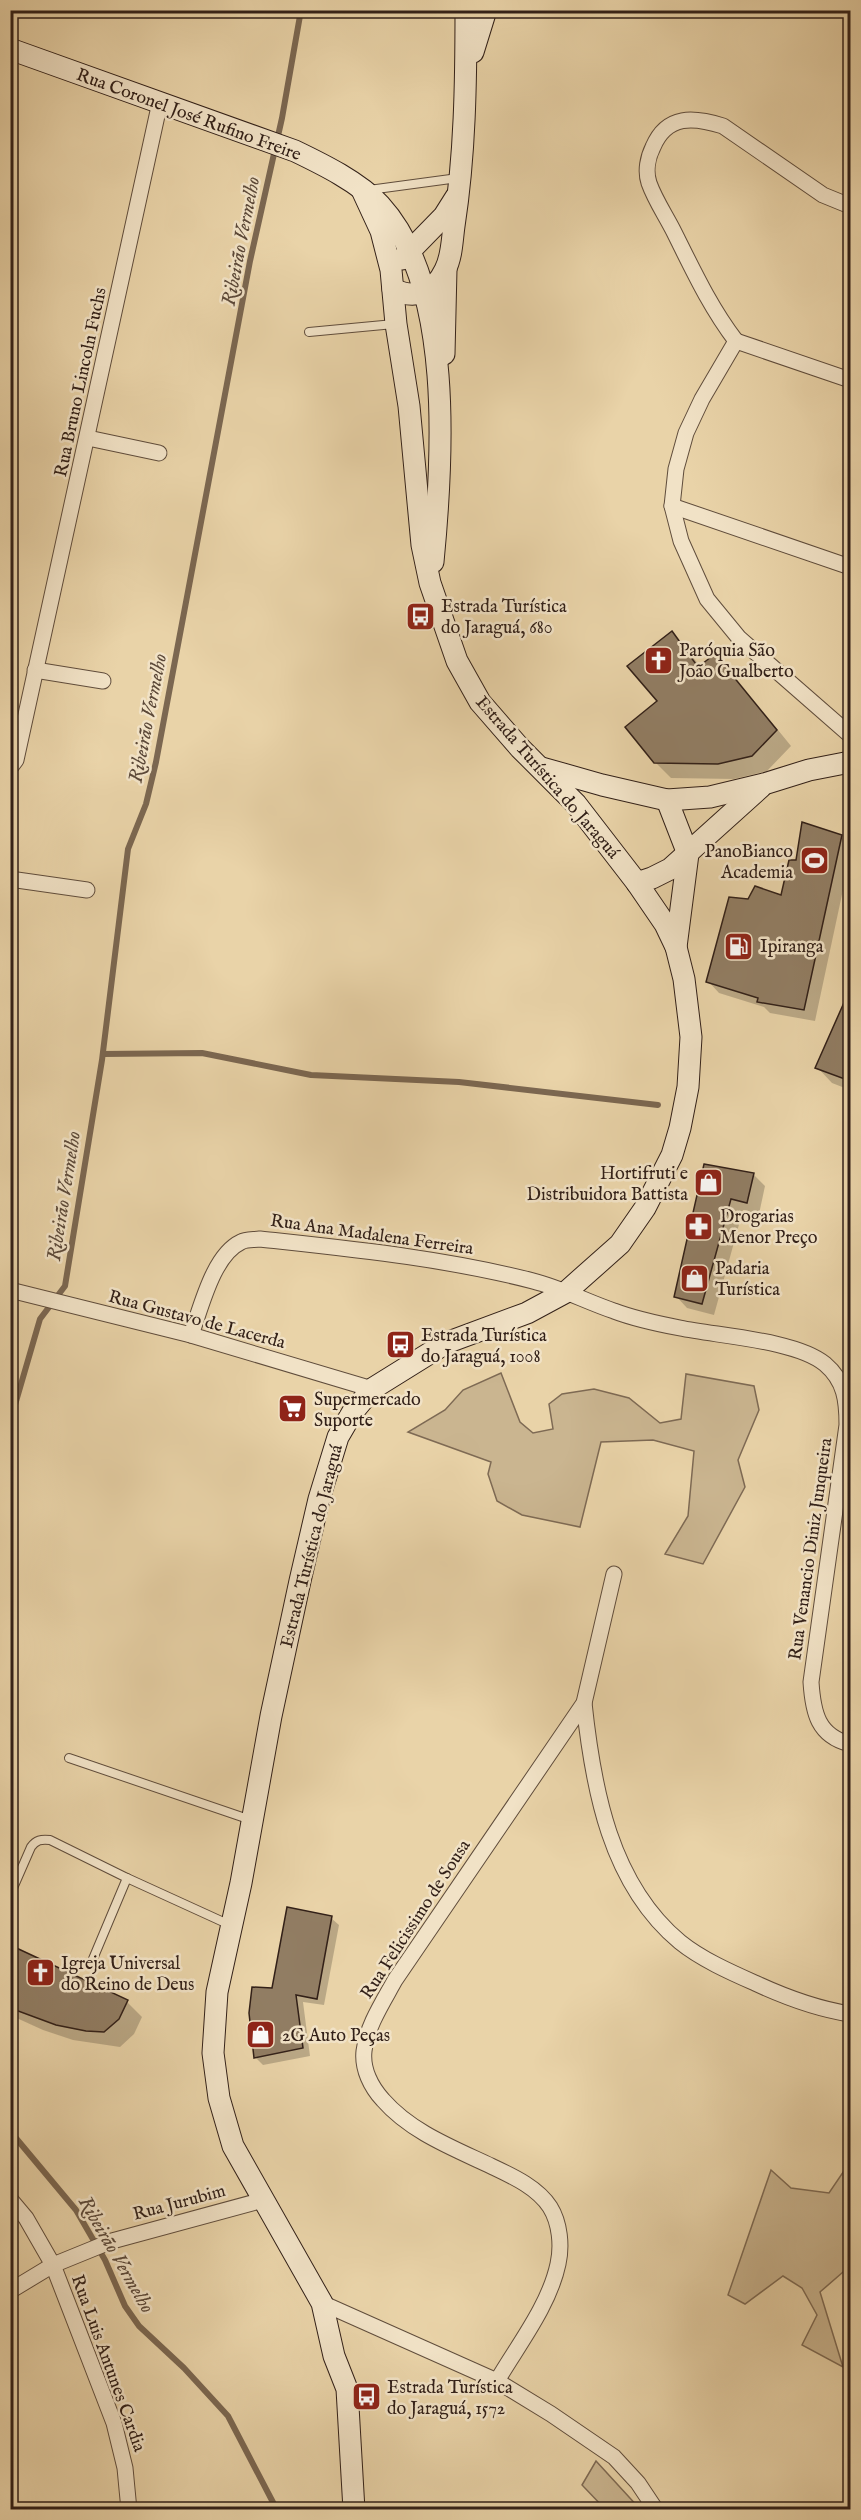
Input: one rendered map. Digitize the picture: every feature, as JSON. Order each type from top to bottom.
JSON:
[{"type":"main road","points":[[440,381],[445,348],[446,269],[459,185],[466,76],[466,10]]},
{"type":"main road","points":[[466,76],[486,10]]},
{"type":"main road","name":"Rua Coronel José Rufino Freire","points":[[10,49],[295,151],[327,166],[379,204],[411,250],[424,294]]},
{"type":"main road","points":[[392,280],[411,250],[444,216],[459,185]]},
{"type":"main road","points":[[362,190],[381,231],[392,280],[408,295],[424,294],[439,281],[446,269]]},
{"type":"main road","name":"Estrada Turística do Jaraguá","points":[[354,2510],[347,2389],[334,2356],[322,2303],[233,2146],[219,2098],[213,2053],[217,1992],[253,1821],[271,1716],[319,1499],[338,1437],[352,1413],[372,1389],[446,1343],[526,1313],[566,1292],[620,1244],[645,1208],[672,1155],[688,1087],[691,1037],[684,979],[676,947],[664,924],[637,883],[576,804],[538,767],[480,702],[457,661],[430,583],[419,522],[409,406],[396,324],[392,280]]},
{"type":"main road","name":"Estrada Turística do Jaraguá","points":[[424,294],[440,381],[438,492],[430,583]]},
{"type":"main road","points":[[538,767],[668,800],[710,797],[809,770],[850,762]]},
{"type":"main road","points":[[637,883],[652,879],[670,869],[764,784]]},
{"type":"main road","points":[[576,804],[583,790],[602,785]]},
{"type":"main road","points":[[668,800],[688,854],[676,947]]},
{"type":"street","name":"Rua Bruno Lincoln Fuchs","points":[[10,768],[16,760],[160,102]]},
{"type":"street","points":[[850,206],[823,195],[723,126],[695,118],[680,120],[667,126],[656,139],[649,155],[649,182],[716,314],[736,341],[850,380]]},
{"type":"street","points":[[736,341],[702,399],[686,433],[676,469],[672,506],[681,541],[707,599],[739,638],[850,735]]},
{"type":"street","points":[[88,438],[159,453]]},
{"type":"street","points":[[672,506],[850,567]]},
{"type":"street","points":[[35,670],[103,681]]},
{"type":"street","points":[[10,879],[87,890]]},
{"type":"street","name":"Rua Ana Madalena Ferreira","points":[[191,1335],[218,1265],[232,1248],[242,1241],[260,1239],[394,1254],[473,1267],[536,1282],[566,1292]]},
{"type":"street","name":"Rua Gustavo de Lacerda","points":[[17,1292],[191,1335],[372,1389]]},
{"type":"street","name":"Rua Venancio Diniz Junqueira","points":[[566,1292],[627,1315],[681,1328],[753,1340],[799,1352],[824,1363],[838,1378],[847,1396],[848,1425],[811,1682],[813,1705],[821,1726],[836,1740],[850,1744]]},
{"type":"street","name":"Rua Felicissimo de Sousa","points":[[497,2381],[552,2285],[559,2263],[560,2238],[557,2223],[550,2206],[533,2189],[435,2139],[396,2115],[374,2090],[366,2070],[364,2051],[371,2025],[395,1980],[584,1703],[614,1574]]},
{"type":"street","points":[[584,1703],[591,1764],[607,1828],[626,1873],[653,1916],[681,1942],[730,1972],[783,1996],[850,2014]]},
{"type":"street","name":"Rua Luis Antunes Cardia","points":[[10,2199],[26,2218],[53,2265],[114,2423],[125,2468],[129,2510]]},
{"type":"street","name":"Rua Jurubim","points":[[10,2291],[53,2265],[112,2241],[263,2200]]},
{"type":"street","points":[[322,2303],[497,2381],[551,2414],[614,2457],[638,2483],[656,2510]]},
{"type":"lane","points":[[362,190],[459,185]]},
{"type":"lane","points":[[309,332],[396,324]]},
{"type":"lane","points":[[69,1758],[253,1821]]},
{"type":"lane","points":[[10,1895],[31,1847],[36,1841],[50,1840],[231,1926]]},
{"type":"lane","points":[[90,1966],[127,1878]]},
{"type":"shaded area","points":[[501,1373],[520,1422],[533,1433],[553,1429],[549,1404],[562,1394],[594,1389],[629,1398],[660,1423],[681,1419],[686,1374],[754,1386],[759,1410],[738,1460],[745,1487],[703,1564],[665,1554],[688,1516],[694,1451],[653,1440],[601,1442],[580,1527],[522,1515],[497,1501],[488,1474],[491,1462],[408,1432],[445,1410],[463,1390]]},
{"type":"shaded area","points":[[850,2162],[850,2266],[820,2292],[843,2367],[802,2345],[817,2315],[802,2288],[783,2276],[745,2304],[728,2295],[771,2170],[791,2188],[829,2193]]},
{"type":"shaded area","points":[[596,2461],[640,2509],[605,2509],[582,2485]]},
{"type":"building","points":[[672,631],[698,667],[715,654],[777,730],[752,756],[718,764],[654,763],[625,727],[657,701],[627,666]]},
{"type":"building","points":[[802,822],[842,835],[804,1010],[757,1002],[758,998],[706,982],[729,897],[748,899],[755,886],[781,895],[789,860],[796,860]]},
{"type":"building","points":[[850,989],[850,1081],[815,1068]]},
{"type":"building","points":[[704,1164],[754,1173],[747,1203],[731,1199],[702,1304],[674,1297]]},
{"type":"building","points":[[287,1907],[332,1916],[317,1999],[296,1995],[303,2048],[254,2058],[249,2013],[252,1987],[272,1988]]},
{"type":"building","name":"Igreja Universal do Reino de Deus","points":[[10,1945],[128,2000],[119,2019],[104,2032],[86,2031],[56,2025],[10,2008]]},
{"type":"waterway","name":"Ribeirão Vermelho","points":[[10,1422],[40,1319],[65,1286],[102,1060],[128,849],[146,804],[156,762],[250,261],[282,118],[301,10]]},
{"type":"waterway","points":[[103,1054],[202,1053],[311,1075],[459,1082],[658,1105]]},
{"type":"waterway","name":"Ribeirão Vermelho","points":[[10,2131],[76,2210],[105,2260],[125,2306],[139,2326],[184,2368],[228,2416],[277,2510]]},
{"type":"place","name":"Estrada Turística do Jaraguá, 680","points":[[420,616]]},
{"type":"place","name":"Paróquia São João Gualberto","points":[[658,660]]},
{"type":"place","name":"PanoBianco Academia","points":[[814,861]]},
{"type":"place","name":"Ipiranga","points":[[739,946]]},
{"type":"place","name":"Hortifruti e Distribuidora Battista","points":[[709,1183]]},
{"type":"place","name":"Drogarias Menor Preço","points":[[699,1226]]},
{"type":"place","name":"Padaria Turística","points":[[694,1278]]},
{"type":"place","name":"Estrada Turística do Jaraguá, 1008","points":[[400,1345]]},
{"type":"place","name":"Supermercado Suporte","points":[[293,1409]]},
{"type":"place","name":"Igreja Universal do Reino de Deus","points":[[40,1973]]},
{"type":"place","name":"2G Auto Peças","points":[[261,2035]]},
{"type":"place","name":"Estrada Turística do Jaraguá, 1572","points":[[366,2397]]}]
